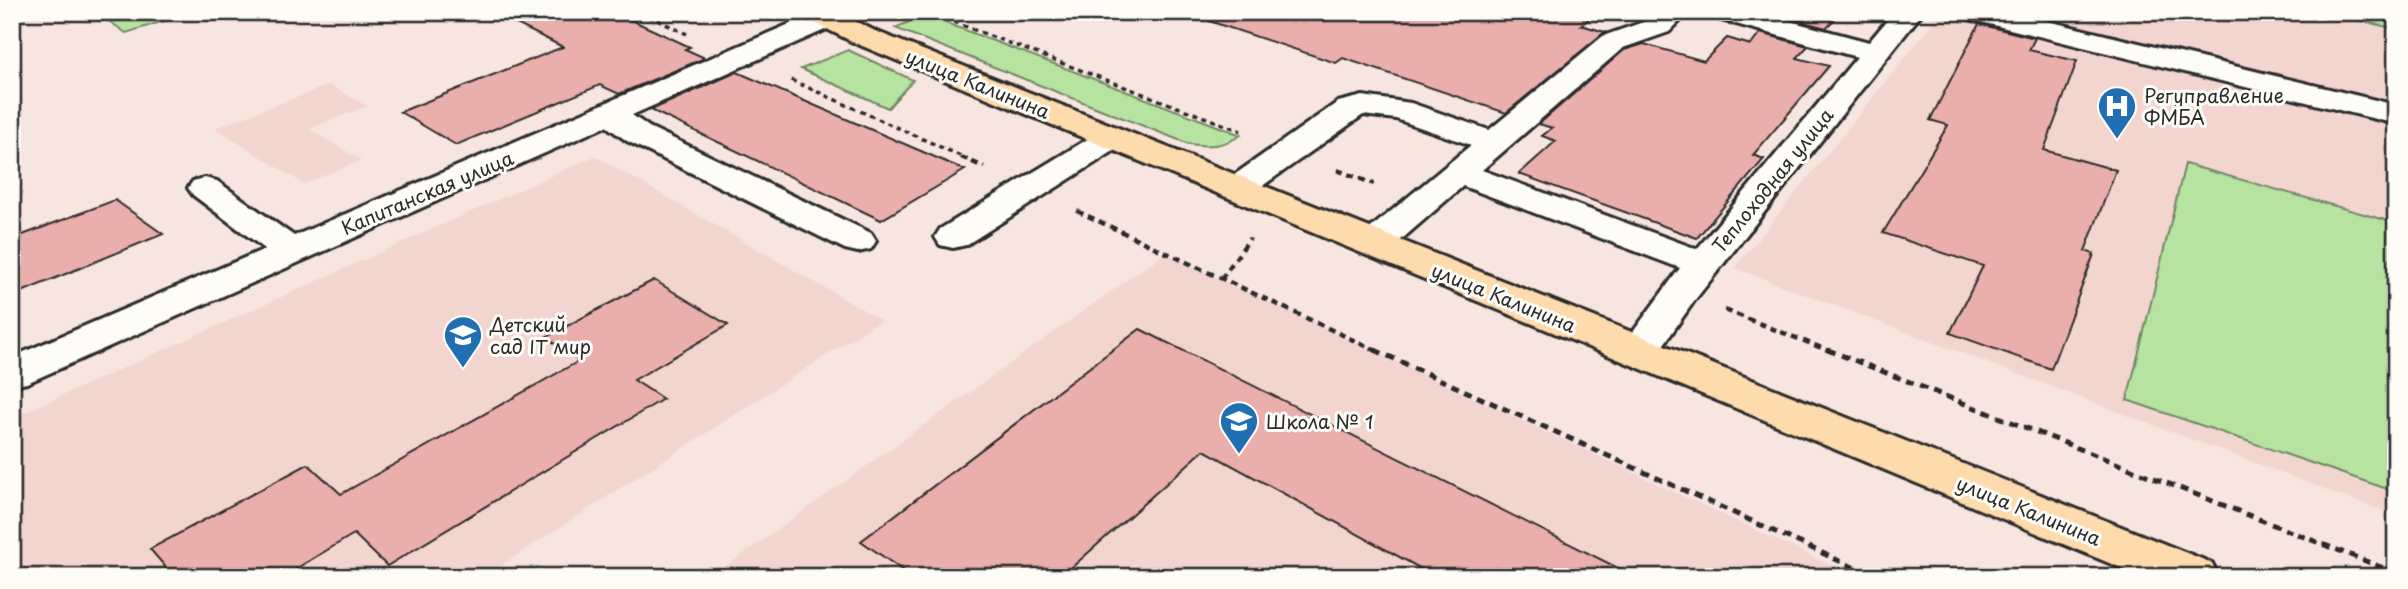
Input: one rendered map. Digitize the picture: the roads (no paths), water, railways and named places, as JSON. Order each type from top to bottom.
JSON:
[{"type":"main road","name":"улица Калинина","points":[[829,14],[865,37],[2194,577]]},
{"type":"street","points":[[1374,244],[1613,42],[1660,26],[1675,12]]},
{"type":"street","points":[[1724,12],[1876,53]]},
{"type":"street","name":"Теплоходная улица","points":[[1639,351],[1704,264],[1909,12]]},
{"type":"street","points":[[1975,12],[2396,115]]},
{"type":"street","name":"Капитанская улица","points":[[12,373],[741,57],[829,14]]},
{"type":"street","points":[[1236,189],[1349,108],[1361,104],[1389,106],[1494,143]]},
{"type":"street","points":[[608,113],[638,134],[858,241]]},
{"type":"street","points":[[953,237],[1112,138]]},
{"type":"street","points":[[1458,173],[1704,264]]},
{"type":"street","points":[[205,188],[292,251]]},
{"type":"place","name":"Регуправление ФМБА","points":[[2117,140]]},
{"type":"place","name":"Детский сад IT мир","points":[[463,369]]},
{"type":"place","name":"Школа № 1","points":[[1239,455]]}]
